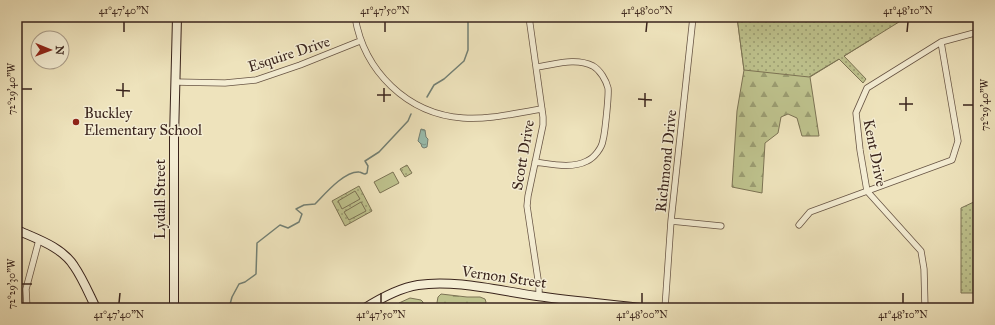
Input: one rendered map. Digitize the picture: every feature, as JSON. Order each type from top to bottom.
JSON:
[{"type":"street","name":"Lydall Street","points":[[174,308],[175,82],[177,17]]},
{"type":"street","points":[[355,17],[360,41],[366,54],[376,69],[390,86],[407,99],[426,109],[447,116],[463,118],[486,117],[542,109]]},
{"type":"street","name":"Scott Drive","points":[[529,17],[543,125],[527,206],[539,286],[539,296]]},
{"type":"street","name":"Richmond Drive","points":[[665,308],[671,221],[693,17]]},
{"type":"street","name":"Kent Drive","points":[[925,308],[924,269],[921,251],[867,191],[860,150],[856,113],[867,88],[941,42],[978,32]]},
{"type":"street","name":"Esquire Drive","points":[[175,82],[226,83],[256,80],[300,65],[360,41]]},
{"type":"street","points":[[799,225],[810,212],[952,160],[958,141],[941,42]]},
{"type":"street","points":[[535,162],[574,165],[588,161],[597,153],[603,141],[608,89],[603,76],[594,67],[581,62],[567,62],[536,67]]},
{"type":"street","points":[[671,221],[721,226]]},
{"type":"street","points":[[17,230],[56,248],[67,257],[74,266],[96,308]]},
{"type":"street","points":[[27,308],[26,289],[39,240]]},
{"type":"street","name":"Vernon Street","points":[[365,308],[386,296],[418,285],[456,284],[539,296],[643,308]]},
{"type":"green space","points":[[737,17],[872,39],[810,77],[819,136],[802,136],[797,118],[788,114],[781,117],[778,133],[765,143],[762,193],[732,187],[737,111],[744,70]]},
{"type":"green space","points":[[737,17],[907,17],[844,56],[866,79],[863,83],[839,59],[809,77],[744,70]]},
{"type":"green space","points":[[407,165],[412,173],[405,177],[400,169]]},
{"type":"green space","points":[[393,172],[399,183],[380,193],[374,182]]},
{"type":"green space","points":[[359,186],[372,211],[345,226],[332,201]]},
{"type":"green space","points":[[355,191],[360,199],[342,209],[338,201]]},
{"type":"green space","points":[[978,200],[978,293],[961,293],[961,208]]},
{"type":"green space","points":[[361,202],[366,211],[349,220],[344,212]]},
{"type":"green space","points":[[441,294],[480,297],[485,299],[486,302],[483,308],[436,308],[438,297]]},
{"type":"green space","points":[[410,298],[421,300],[424,308],[396,308],[399,303]]},
{"type":"green space","points":[[528,304],[529,308],[509,308],[512,305]]},
{"type":"water","points":[[421,129],[425,130],[426,137],[428,139],[427,147],[424,148],[418,141]]},
{"type":"waterway","points":[[427,97],[434,85],[444,79],[464,61],[468,50],[468,17]]},
{"type":"waterway","points":[[229,308],[232,297],[239,284],[245,282],[256,274],[257,243],[280,225],[288,228],[299,222],[302,214],[296,209],[304,205],[315,204],[335,184],[347,175],[359,172],[364,174],[367,173],[368,166],[365,161],[379,152],[408,121],[411,114]]},
{"type":"place","name":"Buckley Elementary School","points":[[76,122]]}]
